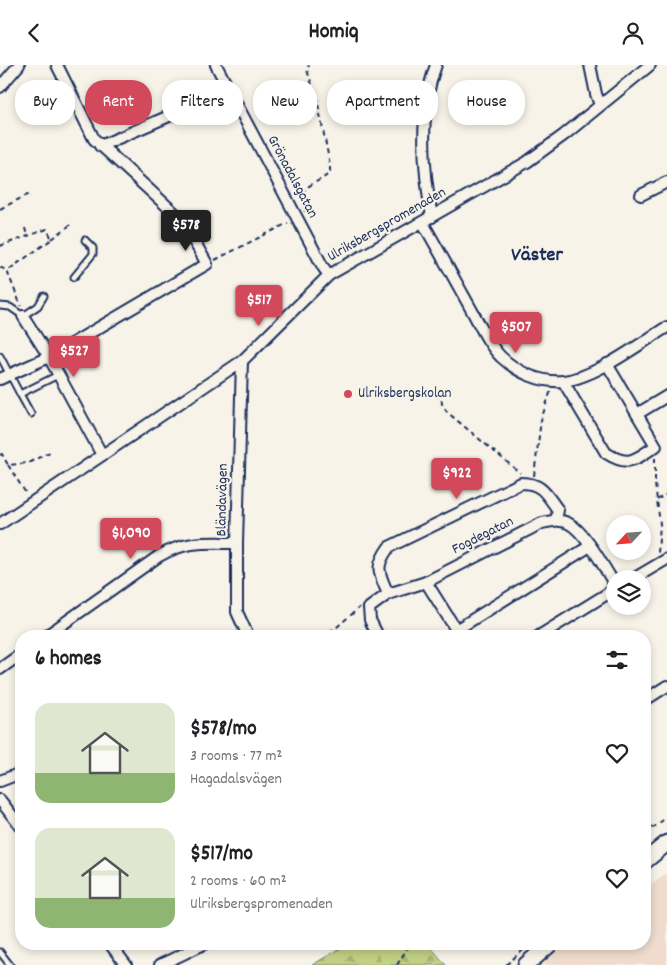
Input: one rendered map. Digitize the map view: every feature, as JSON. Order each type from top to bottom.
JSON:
[{"type":"street","points":[[0,87],[19,65]]},
{"type":"street","points":[[5,377],[49,357],[207,264],[182,220],[94,139],[57,65]]},
{"type":"street","name":"Grönadalsgatan","points":[[216,65],[224,80]]},
{"type":"street","points":[[432,217],[426,186],[424,151],[425,114],[436,65]]},
{"type":"street","points":[[590,65],[600,105]]},
{"type":"street","name":"Ulriksbergspromenaden","points":[[0,525],[242,361],[329,275],[527,163],[650,65]]},
{"type":"street","name":"Grönadalsgatan","points":[[243,116],[329,275]]},
{"type":"street","points":[[100,146],[162,119]]},
{"type":"street","points":[[641,195],[667,182]]},
{"type":"street","points":[[422,223],[486,337],[499,355],[527,375],[544,380],[558,381],[581,376],[607,364],[667,327]]},
{"type":"street","points":[[23,316],[49,357],[102,455]]},
{"type":"street","name":"Bländavägen","points":[[242,361],[237,613],[245,630]]},
{"type":"street","points":[[558,381],[606,453],[626,462],[656,446],[607,364]]},
{"type":"street","points":[[637,414],[667,396]]},
{"type":"street","name":"Fogdegatan","points":[[388,594],[378,570],[382,558],[389,547],[521,483],[534,484]]},
{"type":"street","points":[[534,484],[543,489],[558,510],[556,520],[569,523],[584,537],[606,571]]},
{"type":"street","name":"Fogdegatan","points":[[372,606],[388,594],[426,582],[523,532],[542,523],[556,520]]},
{"type":"street","points":[[54,630],[172,548],[188,543],[237,543]]},
{"type":"street","points":[[463,630],[590,546]]},
{"type":"street","points":[[648,570],[667,559]]},
{"type":"street","points":[[426,582],[456,630]]},
{"type":"street","points":[[549,630],[606,595]]},
{"type":"street","points":[[372,606],[369,608],[370,620],[375,630]]},
{"type":"street","points":[[0,669],[15,658]]},
{"type":"street","points":[[651,696],[667,686]]},
{"type":"street","points":[[0,781],[15,775]]},
{"type":"street","points":[[0,800],[15,819]]},
{"type":"street","points":[[651,856],[667,843]]},
{"type":"street","points":[[115,950],[126,965]]},
{"type":"street","points":[[160,965],[191,950]]},
{"type":"street","points":[[526,965],[543,950]]},
{"type":"lane","points":[[74,277],[93,254],[93,248],[85,240]]},
{"type":"lane","points":[[0,306],[10,307],[23,316],[38,306],[44,296]]},
{"type":"lane","points":[[0,356],[5,377],[20,394],[31,414]]},
{"type":"lane","points":[[20,394],[58,375]]},
{"type":"lane","points":[[0,952],[10,965]]},
{"type":"path","points":[[207,264],[299,222],[305,214],[304,190],[330,173],[324,126],[307,69],[309,65]]},
{"type":"path","points":[[0,209],[29,194]]},
{"type":"path","points":[[8,271],[70,225]]},
{"type":"path","points":[[24,228],[28,235]]},
{"type":"path","points":[[0,246],[47,229],[52,239]]},
{"type":"path","points":[[0,267],[8,271],[21,305],[23,316]]},
{"type":"path","points":[[534,484],[541,420],[558,381]]},
{"type":"path","points":[[441,391],[442,404],[447,412],[534,484]]},
{"type":"path","points":[[656,446],[654,470],[660,524],[656,565]]},
{"type":"path","points":[[8,465],[28,463],[50,453]]},
{"type":"path","points":[[0,455],[2,454],[32,503]]},
{"type":"path","points":[[657,500],[667,494]]},
{"type":"path","points":[[332,630],[365,603],[368,602],[372,606]]},
{"type":"path","points":[[652,828],[667,817]]},
{"type":"path","points":[[397,965],[406,950]]},
{"type":"path","points":[[506,965],[523,950]]},
{"type":"shaded area","points":[[667,873],[667,965],[537,965],[558,950],[651,950],[651,884]]},
{"type":"green space","points":[[338,950],[433,950],[446,965],[312,965]]},
{"type":"place","name":"Ulriksbergskolan","points":[[348,394]]},
{"type":"district","name":"Väster","points":[[537,256]]}]
